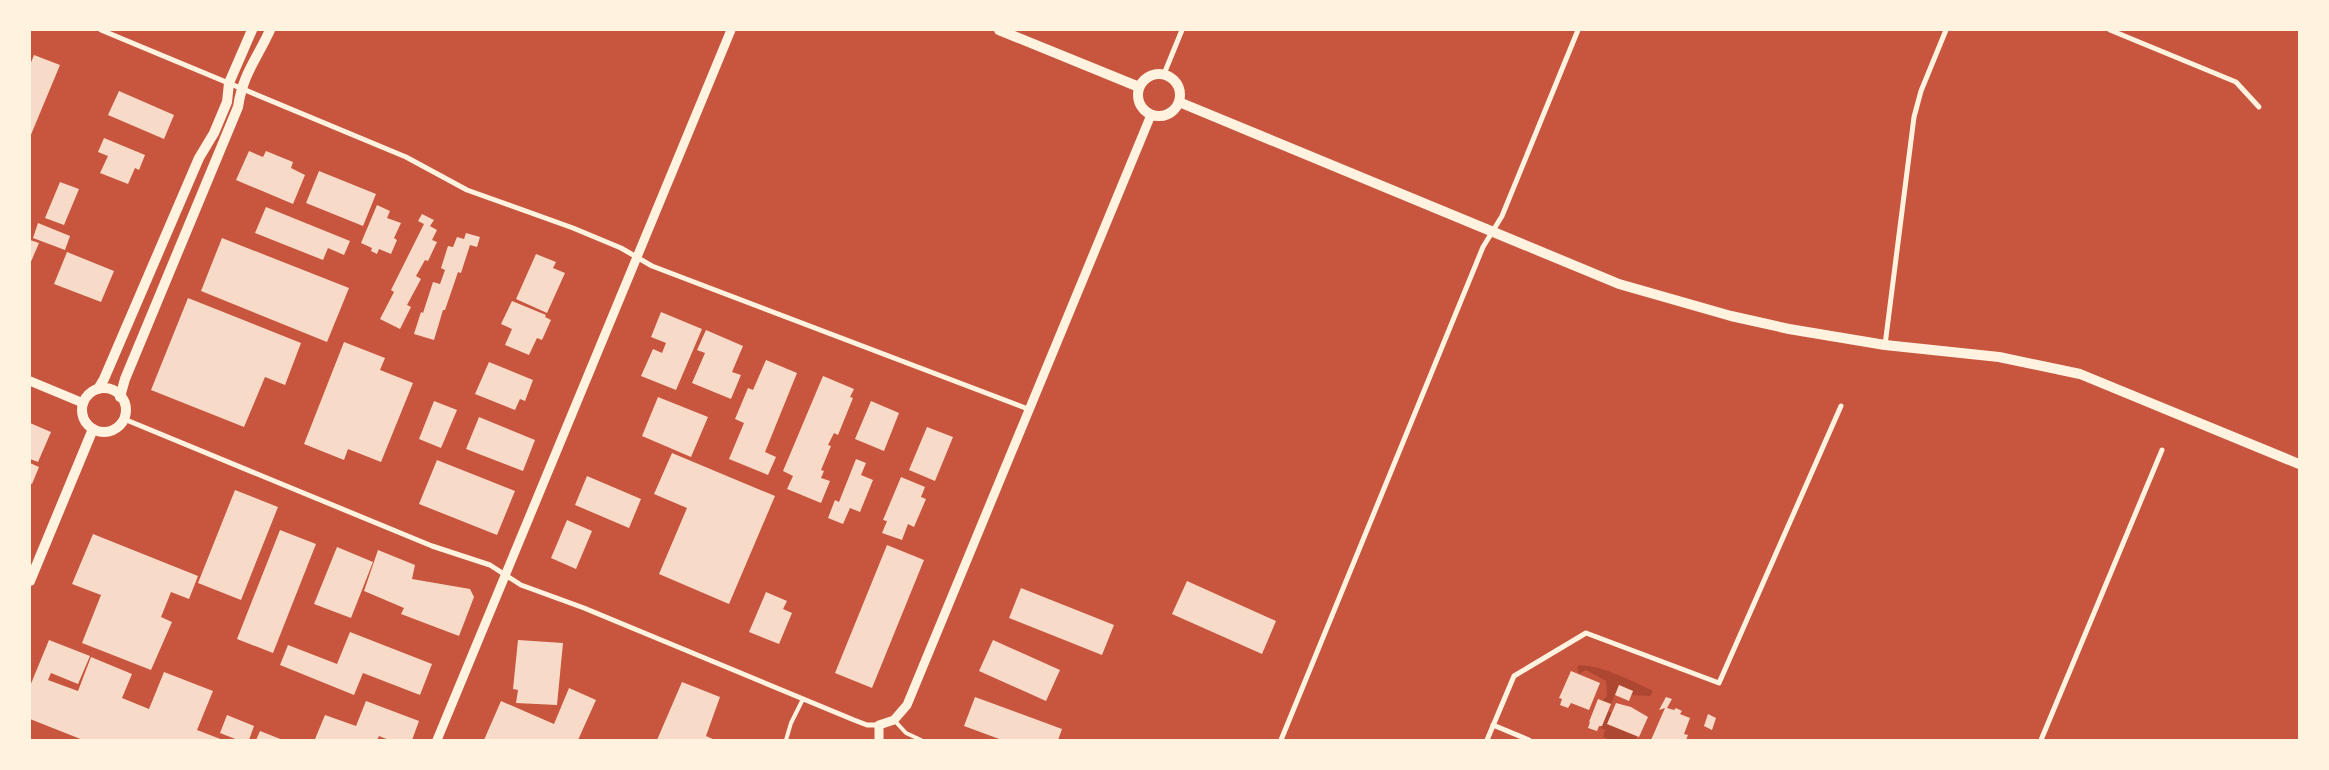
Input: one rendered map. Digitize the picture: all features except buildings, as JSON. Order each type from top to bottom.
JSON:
[{"type":"main road","points":[[98,389],[112,390],[120,396],[125,405],[124,419],[114,429],[100,432],[94,429],[85,421],[82,415],[83,403],[87,396],[98,389],[104,379],[199,158],[214,133],[227,102],[229,83],[252,30]]},
{"type":"main road","points":[[120,396],[125,379],[238,107],[241,89],[252,60],[270,30]]},
{"type":"main road","points":[[999,30],[1138,87]]},
{"type":"main road","points":[[1153,74],[1164,74],[1177,83],[1180,88],[1179,102],[1171,112],[1164,116],[1151,115],[1140,106],[1137,94],[1138,87],[1147,77],[1153,74]]},
{"type":"main road","points":[[1179,102],[1619,284],[1790,329],[1885,345],[1999,357],[2080,374],[2299,464]]},
{"type":"main road","points":[[30,582],[94,429]]},
{"type":"street","points":[[101,30],[406,157],[467,190],[573,228],[621,248],[652,266],[1028,409]]},
{"type":"street","points":[[437,740],[731,30]]},
{"type":"street","points":[[1164,74],[1182,30]]},
{"type":"street","points":[[1280,740],[1483,248],[1502,216],[1578,30]]},
{"type":"street","points":[[1885,345],[1914,116],[1921,91],[1946,30]]},
{"type":"street","points":[[2110,30],[2236,82],[2259,107]]},
{"type":"street","points":[[124,419],[432,546],[490,565],[521,585],[584,608],[867,725],[879,725],[894,720],[907,705],[1151,115]]},
{"type":"street","points":[[30,381],[83,403]]},
{"type":"street","points":[[1487,740],[1514,676],[1586,633],[1719,683],[1841,406]]},
{"type":"street","points":[[2041,740],[2162,450]]},
{"type":"street","points":[[879,725],[879,740]]},
{"type":"street","points":[[1493,725],[1529,740]]},
{"type":"lane","points":[[786,740],[791,723],[803,699]]},
{"type":"lane","points":[[894,720],[906,733],[921,740]]},
{"type":"shaded area","points":[[1580,665],[1609,671],[1653,691],[1650,696],[1631,695],[1633,691],[1619,685],[1611,704],[1602,701],[1607,696],[1606,681],[1586,670],[1579,674],[1577,667]]},
{"type":"shaded area","points":[[1608,711],[1612,713],[1607,724],[1637,736],[1636,740],[1611,740],[1603,737],[1605,730],[1601,728]]}]
